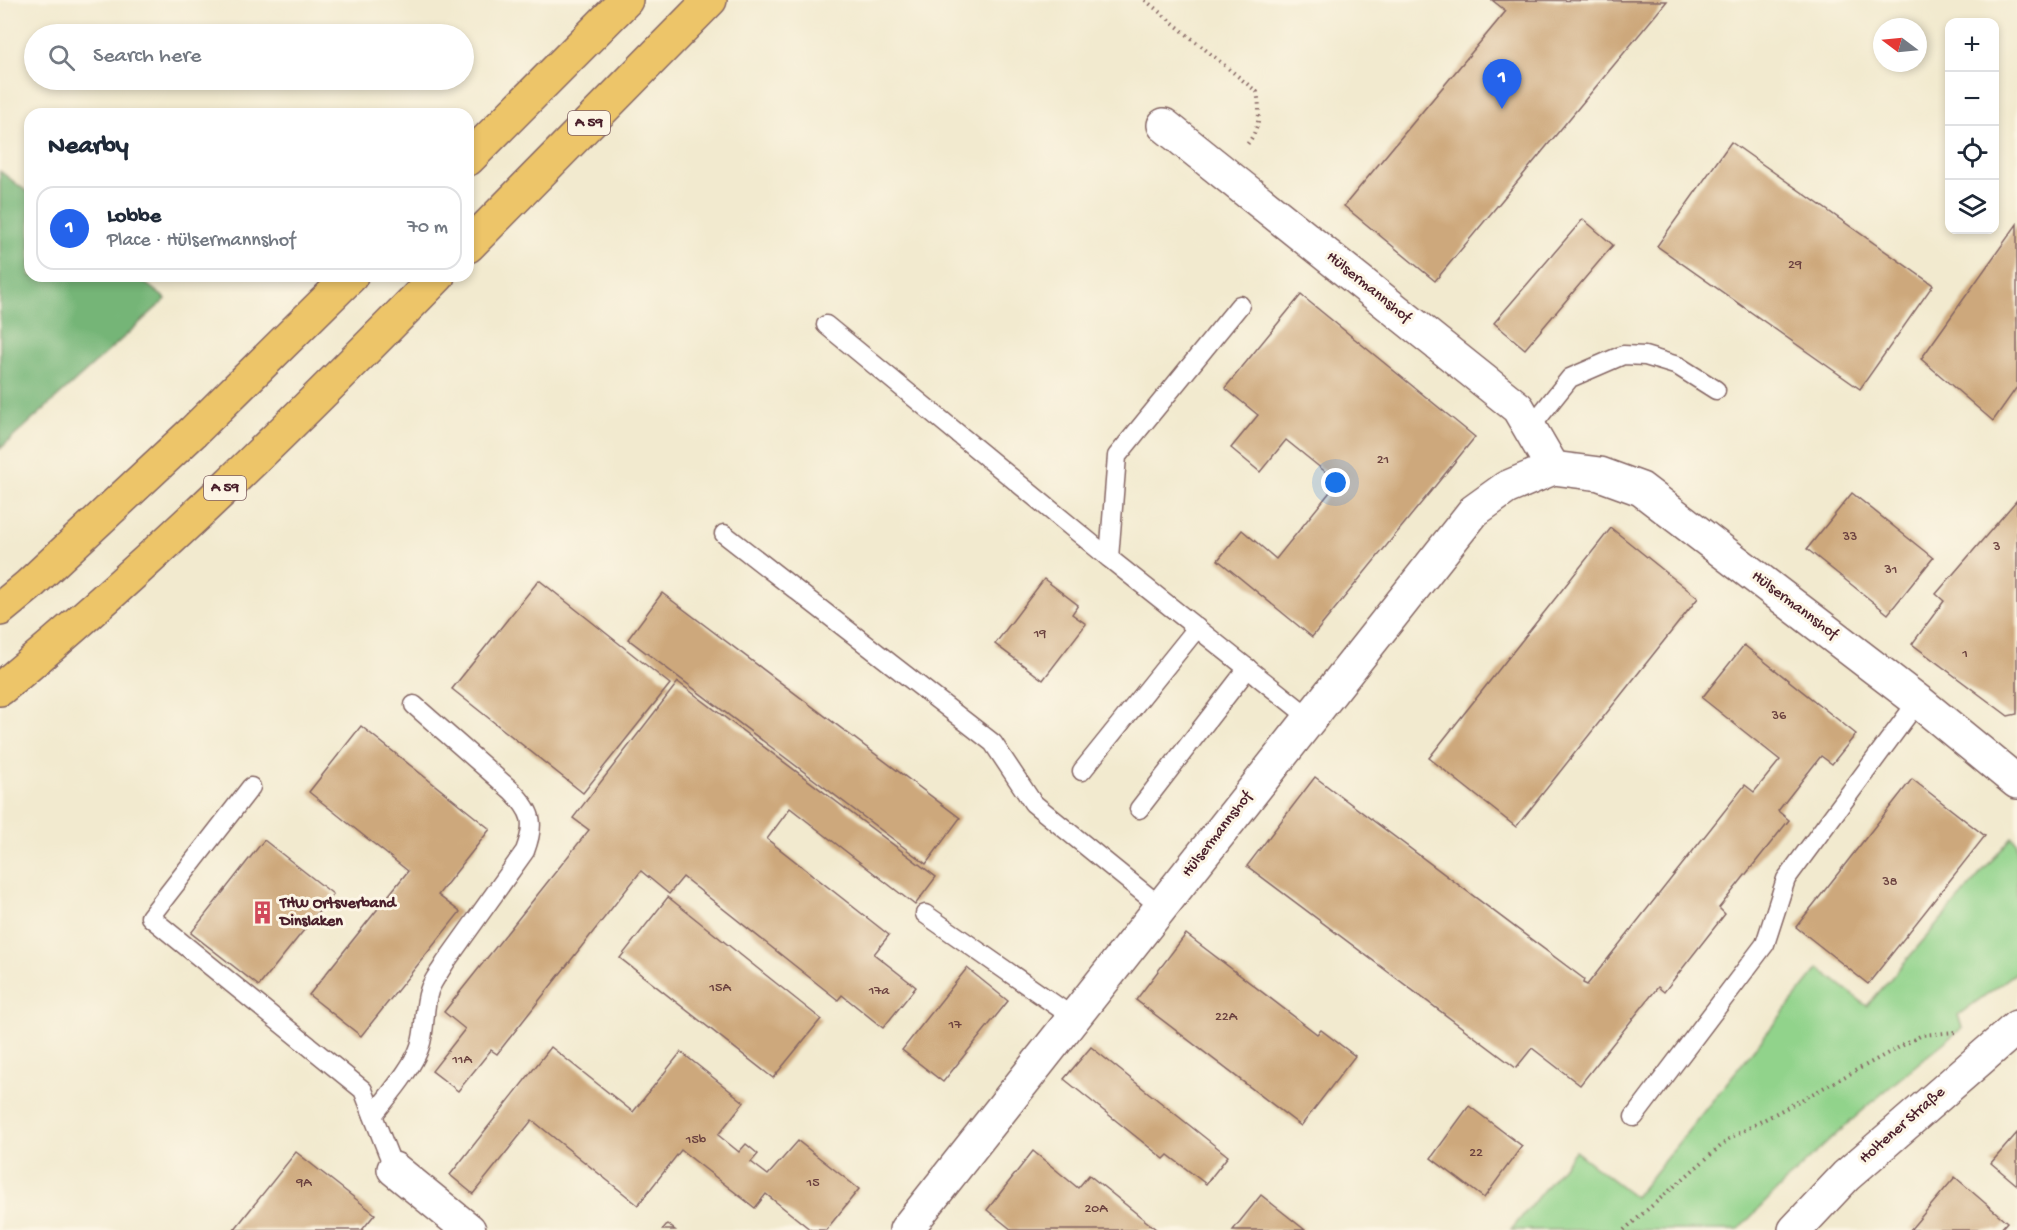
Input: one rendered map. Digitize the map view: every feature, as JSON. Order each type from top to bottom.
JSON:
[{"type":"highway","points":[[474,153],[626,0]]},
{"type":"highway","name":"A 59","points":[[474,240],[710,0]]},
{"type":"highway","points":[[0,609],[37,578],[194,431],[345,282]]},
{"type":"highway","name":"A 59","points":[[0,689],[68,633],[237,477],[432,282]]},
{"type":"street","name":"Hülsermannshof","points":[[1164,125],[1518,408],[1553,468]]},
{"type":"street","name":"Hülsermannshof","points":[[906,1230],[1474,511],[1506,488],[1553,468],[1600,474],[1641,489],[2016,778]]},
{"type":"street","name":"Holtener Straße","points":[[1795,1230],[1846,1176],[2017,1027]]},
{"type":"street","points":[[394,1169],[469,1230]]},
{"type":"lane","points":[[1109,558],[1117,456],[1240,305]]},
{"type":"lane","points":[[826,325],[1109,558],[1310,718]]},
{"type":"lane","points":[[1530,428],[1570,378],[1623,355],[1645,356],[1678,366],[1716,390]]},
{"type":"lane","points":[[724,534],[993,743],[1033,803],[1161,908]]},
{"type":"lane","points":[[1082,771],[1197,628]]},
{"type":"lane","points":[[1139,809],[1248,668]]},
{"type":"lane","points":[[1634,1117],[1765,944],[1786,879],[1918,701]]},
{"type":"lane","points":[[373,1115],[396,1086],[420,1049],[429,992],[435,979],[525,850],[531,834],[532,820],[524,804],[414,705]]},
{"type":"lane","points":[[251,787],[150,917],[363,1090],[394,1169]]},
{"type":"lane","points":[[926,914],[1074,1018]]},
{"type":"path","points":[[1145,0],[1257,92],[1260,113],[1254,137],[1224,173]]},
{"type":"path","points":[[1624,1230],[1731,1138],[1922,1035],[1957,1032]]},
{"type":"green space","points":[[0,171],[24,189],[24,282],[144,282],[166,299],[0,449]]},
{"type":"green space","points":[[2012,837],[2017,843],[2017,972],[1958,1015],[1962,1028],[1847,1125],[1791,1176],[1738,1230],[1511,1230],[1575,1151],[1635,1197],[1819,968],[1867,1006]]},
{"type":"building","points":[[1492,0],[1667,1],[1435,281],[1344,206],[1506,11]]},
{"type":"building","points":[[1731,142],[1933,285],[1860,389],[1657,246]]},
{"type":"building","points":[[1583,219],[1613,245],[1525,349],[1494,323]]},
{"type":"building","points":[[2017,224],[2017,387],[1993,421],[1921,359]]},
{"type":"building","points":[[1301,295],[1475,437],[1312,637],[1218,560],[1242,530],[1276,559],[1338,482],[1286,440],[1260,472],[1231,448],[1258,415],[1225,388]]},
{"type":"building","points":[[1852,493],[1933,558],[1888,614],[1807,549]]},
{"type":"building","points":[[2017,500],[2017,714],[2008,716],[1912,644],[1944,601],[1936,594]]},
{"type":"building","points":[[1611,528],[1698,598],[1516,827],[1429,758]]},
{"type":"building","points":[[1044,579],[1078,605],[1072,614],[1086,624],[1043,680],[995,644]]},
{"type":"building","points":[[539,580],[670,684],[583,793],[452,689]]},
{"type":"building","points":[[662,593],[960,818],[926,864],[628,639]]},
{"type":"building","points":[[1744,645],[1856,734],[1832,764],[1821,756],[1778,811],[1789,820],[1719,908],[1725,914],[1664,992],[1658,987],[1580,1085],[1532,1048],[1516,1068],[1247,866],[1315,777],[1584,979],[1583,983],[1587,985],[1745,785],[1754,792],[1780,760],[1702,698]]},
{"type":"building","points":[[678,682],[936,877],[915,905],[790,808],[767,839],[889,935],[874,954],[916,987],[883,1028],[842,995],[838,1000],[683,877],[669,894],[641,871],[497,1054],[491,1050],[458,1091],[432,1071],[465,1029],[444,1012],[589,830],[573,818]]},
{"type":"building","points":[[361,726],[490,829],[438,895],[460,912],[361,1036],[309,995],[408,871],[309,792]]},
{"type":"building","points":[[1912,779],[1985,836],[1868,984],[1796,927]]},
{"type":"building","name":"THW Ortsverband Dinslaken","points":[[264,840],[333,894],[259,986],[191,933]]},
{"type":"building","points":[[668,897],[821,1019],[773,1078],[620,958]]},
{"type":"building","points":[[1186,934],[1317,1034],[1321,1030],[1355,1056],[1301,1126],[1136,1000]]},
{"type":"building","points":[[967,968],[1008,1001],[943,1082],[902,1050]]},
{"type":"building","points":[[551,1047],[633,1112],[681,1052],[744,1102],[718,1135],[739,1152],[746,1144],[758,1154],[751,1162],[768,1175],[798,1141],[859,1189],[826,1230],[811,1230],[766,1194],[755,1208],[681,1150],[638,1205],[532,1120],[473,1194],[450,1175]]},
{"type":"building","points":[[1091,1047],[1228,1156],[1206,1184],[1168,1155],[1164,1159],[1064,1079]]},
{"type":"building","points":[[1469,1106],[1522,1146],[1484,1198],[1431,1158]]},
{"type":"building","points":[[2017,1133],[2017,1185],[1991,1163]]},
{"type":"building","points":[[1033,1151],[1078,1188],[1089,1175],[1157,1230],[1012,1230],[987,1210]]},
{"type":"building","points":[[296,1152],[375,1214],[362,1230],[234,1230]]},
{"type":"building","points":[[1955,1177],[2007,1222],[2000,1230],[1910,1230]]},
{"type":"building","points":[[1261,1195],[1305,1230],[1233,1230]]},
{"type":"building","points":[[667,1224],[675,1230],[662,1230]]},
{"type":"place","name":"Lobbe","points":[[1502,109]]},
{"type":"place","name":"THW Ortsverband Dinslaken","points":[[262,913]]}]
